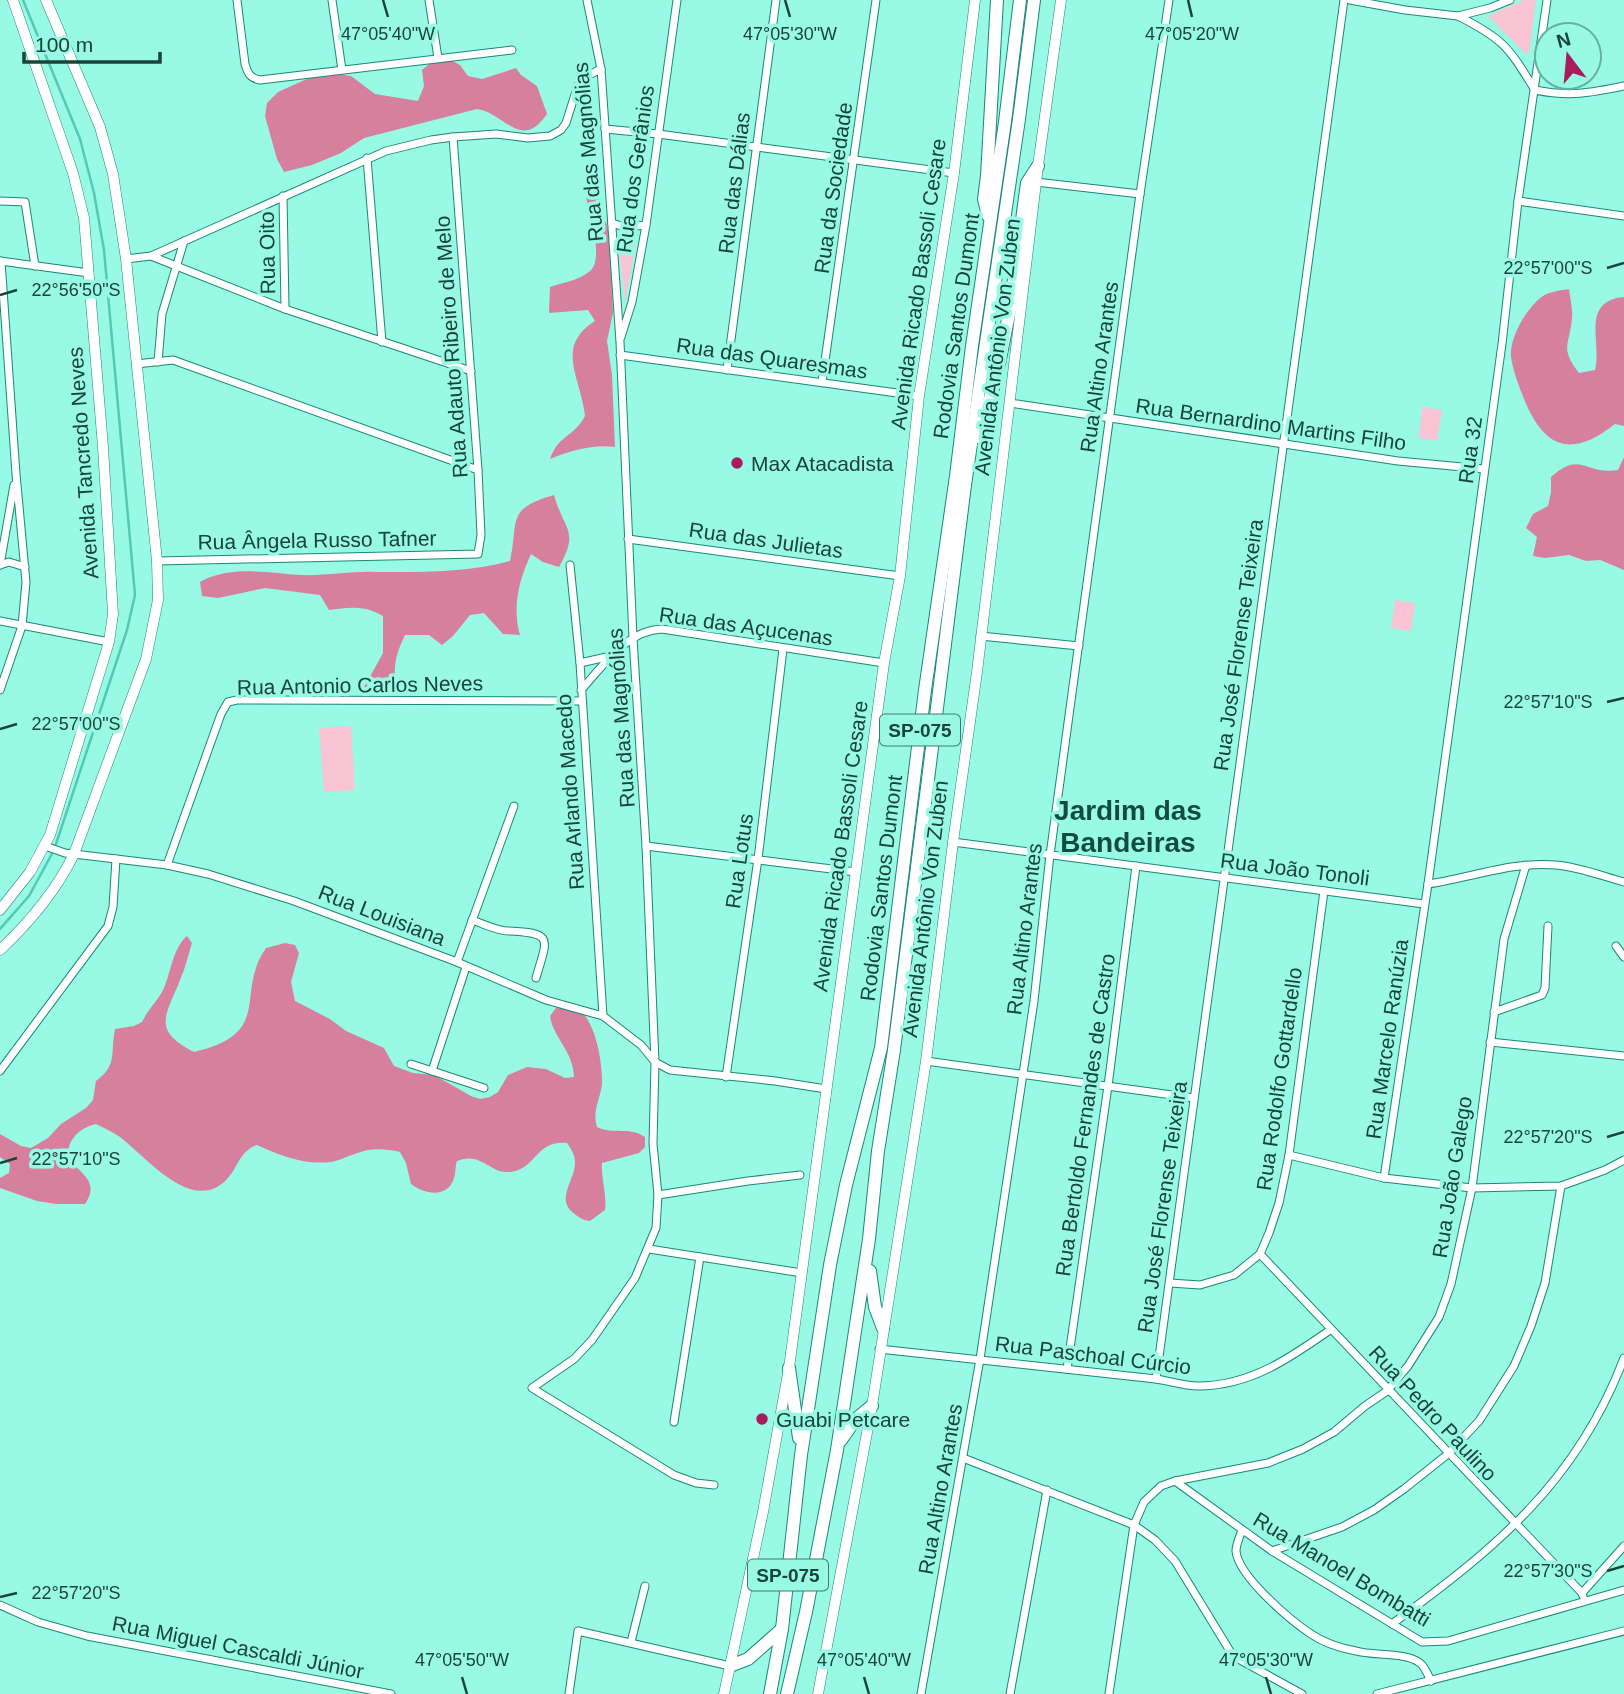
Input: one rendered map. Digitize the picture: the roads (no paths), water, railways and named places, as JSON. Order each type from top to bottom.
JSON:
[{"type":"highway","points":[[989,222],[984,200],[997,0]]},
{"type":"highway","name":"Rodovia Santos Dumont","points":[[770,1694],[782,1629],[801,1455],[830,1265],[846,1185],[880,1048],[925,690],[1020,0]]},
{"type":"highway","name":"Rodovia Santos Dumont","points":[[787,1694],[806,1612],[837,1450],[869,1240],[878,1151],[894,1050],[965,485],[1034,0]]},
{"type":"highway","points":[[965,485],[999,361],[1010,309],[1027,183],[1038,166]]},
{"type":"highway","points":[[869,1240],[871,1286],[883,1328]]},
{"type":"highway","points":[[789,1368],[801,1455]]},
{"type":"highway","points":[[837,1450],[849,1426],[872,1406]]},
{"type":"highway","points":[[730,1666],[748,1659],[782,1629]]},
{"type":"street","name":"Avenida Tancredo Neves","points":[[0,910],[48,847],[109,642],[113,614],[84,218],[80,196],[13,0]]},
{"type":"street","points":[[0,950],[38,912],[64,876],[70,853],[146,659],[158,600],[157,561],[127,259],[113,174],[100,127],[46,0]]},
{"type":"street","points":[[237,0],[248,73],[260,80],[512,50]]},
{"type":"street","points":[[332,0],[342,69]]},
{"type":"street","points":[[429,0],[438,58]]},
{"type":"street","name":"Rua das Magnólias","points":[[587,0],[601,69],[620,342],[633,638],[646,846],[655,1062],[653,1144],[658,1195],[656,1228],[635,1278],[592,1340],[574,1359],[532,1388],[674,1475],[696,1483],[714,1485]]},
{"type":"street","name":"Rua dos Gerânios","points":[[620,342],[632,302],[646,225],[677,0]]},
{"type":"street","name":"Rua das Dálias","points":[[727,370],[776,0]]},
{"type":"street","name":"Rua da Sociedade","points":[[822,382],[876,0]]},
{"type":"street","name":"Avenida Ricado Bassoli Cesare","points":[[724,1694],[765,1503],[789,1368],[884,663],[900,576],[919,396],[954,173],[975,0]]},
{"type":"street","name":"Avenida Antônio Von Zuben","points":[[821,1693],[872,1406],[926,1061],[1061,0]]},
{"type":"street","name":"Rua Altino Arantes","points":[[921,1694],[980,1359],[1034,1001],[1049,855],[1169,0]]},
{"type":"street","name":"Rua José Florense Teixeira","points":[[1156,1379],[1344,0]]},
{"type":"street","points":[[1350,0],[1458,16],[1510,0]]},
{"type":"street","name":"Rua 32","points":[[1544,21],[1547,0]]},
{"type":"street","points":[[1458,16],[1496,37],[1508,47],[1533,87]]},
{"type":"street","points":[[127,259],[151,256],[368,158],[410,145],[453,137],[496,134],[528,138],[550,136],[561,130],[566,123],[578,85],[583,78],[601,69]]},
{"type":"street","points":[[1603,90],[1624,86]]},
{"type":"street","name":"Rua 32","points":[[1424,904],[1535,91]]},
{"type":"street","points":[[1540,91],[1560,95],[1599,91]]},
{"type":"street","points":[[605,129],[954,173]]},
{"type":"street","name":"Rua Adauto Ribeiro de Melo","points":[[453,137],[478,470],[481,536],[478,554]]},
{"type":"street","points":[[368,158],[382,342]]},
{"type":"street","points":[[1036,182],[1140,194]]},
{"type":"street","name":"Rua Oito","points":[[283,196],[285,309]]},
{"type":"street","points":[[0,201],[25,202],[35,266]]},
{"type":"street","points":[[1518,201],[1624,216]]},
{"type":"street","points":[[612,223],[624,227],[646,225]]},
{"type":"street","points":[[159,362],[162,314],[184,242]]},
{"type":"street","points":[[151,256],[285,309],[471,371]]},
{"type":"street","points":[[0,690],[3,672],[22,626],[25,567],[0,261],[89,273]]},
{"type":"street","name":"Rua das Quaresmas","points":[[620,355],[919,396]]},
{"type":"street","points":[[136,364],[173,360],[478,470]]},
{"type":"street","name":"Rua Bernardino Martins Filho","points":[[1010,403],[1398,461],[1485,469]]},
{"type":"street","points":[[16,474],[0,565],[9,562],[25,567]]},
{"type":"street","name":"Rua das Julietas","points":[[628,539],[900,576]]},
{"type":"street","name":"Rua Ângela Russo Tafner","points":[[157,561],[478,554]]},
{"type":"street","name":"Rua Arlando Macedo","points":[[570,565],[580,663],[603,1016]]},
{"type":"street","points":[[0,621],[109,642]]},
{"type":"street","name":"Rua das Açucenas","points":[[581,690],[612,656],[648,629],[884,663]]},
{"type":"street","points":[[980,636],[1079,646]]},
{"type":"street","name":"Rua Lotus","points":[[726,1077],[758,859],[783,649]]},
{"type":"street","name":"Rua das Açucenas","points":[[580,663],[612,656]]},
{"type":"street","name":"Rua Antonio Carlos Neves","points":[[167,865],[221,714],[228,702],[581,701]]},
{"type":"street","points":[[457,962],[514,806]]},
{"type":"street","name":"Rua João Tonoli","points":[[953,842],[1424,904]]},
{"type":"street","points":[[646,846],[856,872]]},
{"type":"street","name":"Rua Louisiana","points":[[48,847],[70,853],[167,865],[208,874],[294,901],[457,962],[546,1000],[603,1016],[641,1045],[655,1062]]},
{"type":"street","points":[[0,1071],[108,926],[113,907],[116,859]]},
{"type":"street","points":[[1428,884],[1526,865],[1554,864],[1624,882]]},
{"type":"street","name":"Rua João Galego","points":[[1109,1694],[1134,1525],[1144,1502],[1153,1491],[1175,1480],[1268,1463],[1303,1449],[1334,1432],[1387,1391],[1408,1366],[1439,1317],[1451,1284],[1472,1188],[1504,939],[1526,865]]},
{"type":"street","name":"Rua Bertoldo Fernandes de Castro","points":[[1067,1369],[1108,1086],[1136,866]]},
{"type":"street","name":"Rua Rodolfo Gottardello","points":[[1260,1254],[1279,1203],[1289,1155],[1324,891]]},
{"type":"street","name":"Rua Marcelo Ranúzia","points":[[1384,1178],[1424,904]]},
{"type":"street","points":[[472,920],[506,931],[538,933],[545,947],[536,978]]},
{"type":"street","points":[[1494,1012],[1542,996],[1545,988],[1548,926]]},
{"type":"street","points":[[1616,946],[1624,957]]},
{"type":"street","points":[[432,1071],[466,967]]},
{"type":"street","points":[[1490,1042],[1624,1056]]},
{"type":"street","points":[[926,1061],[1194,1098]]},
{"type":"street","points":[[655,1062],[670,1070],[826,1089]]},
{"type":"street","points":[[411,1064],[484,1088]]},
{"type":"street","points":[[1289,1155],[1384,1178],[1472,1188],[1561,1186],[1624,1160]]},
{"type":"street","points":[[658,1195],[800,1175]]},
{"type":"street","points":[[1272,1551],[1342,1527],[1363,1516],[1404,1489],[1448,1454],[1479,1421],[1514,1366],[1531,1326],[1545,1283],[1561,1186]]},
{"type":"street","points":[[649,1249],[802,1273]]},
{"type":"street","points":[[1170,1283],[1199,1285],[1217,1282],[1234,1275],[1260,1254]]},
{"type":"street","name":"Rua Pedro Paulino","points":[[1260,1254],[1583,1597]]},
{"type":"street","points":[[674,1422],[700,1257]]},
{"type":"street","name":"Rua Paschoal Cúrcio","points":[[879,1349],[1156,1379],[1198,1386],[1261,1374],[1288,1360],[1330,1330]]},
{"type":"street","points":[[1391,1624],[1458,1574],[1515,1525],[1557,1480],[1589,1434],[1612,1391],[1624,1358]]},
{"type":"street","points":[[963,1458],[1134,1525],[1155,1540],[1175,1561],[1233,1656],[1302,1694]]},
{"type":"street","name":"Rua Manoel Bombatti","points":[[1175,1480],[1272,1551],[1422,1642],[1448,1641],[1583,1597],[1624,1590]]},
{"type":"street","points":[[1010,1694],[1046,1490]]},
{"type":"street","points":[[1242,1530],[1236,1549],[1244,1569],[1267,1598],[1310,1633],[1332,1645],[1359,1652],[1411,1659],[1420,1663],[1431,1681]]},
{"type":"street","points":[[1583,1597],[1624,1546]]},
{"type":"street","points":[[631,1642],[645,1586]]},
{"type":"street","name":"Rua Miguel Cascaldi Júnior","points":[[0,1605],[38,1622],[87,1636],[391,1694]]},
{"type":"street","points":[[569,1694],[579,1631],[730,1666]]},
{"type":"street","points":[[1377,1694],[1394,1692],[1624,1631]]},
{"type":"waterway","points":[[0,929],[29,896],[54,850],[127,630],[135,595],[104,250],[94,193],[80,139],[23,0]]},
{"type":"place","name":"Max Atacadista","points":[[737,463]]},
{"type":"place","name":"Guabi Petcare","points":[[762,1419]]},
{"type":"district","name":"Jardim das Bandeiras","points":[[1128,826]]}]
